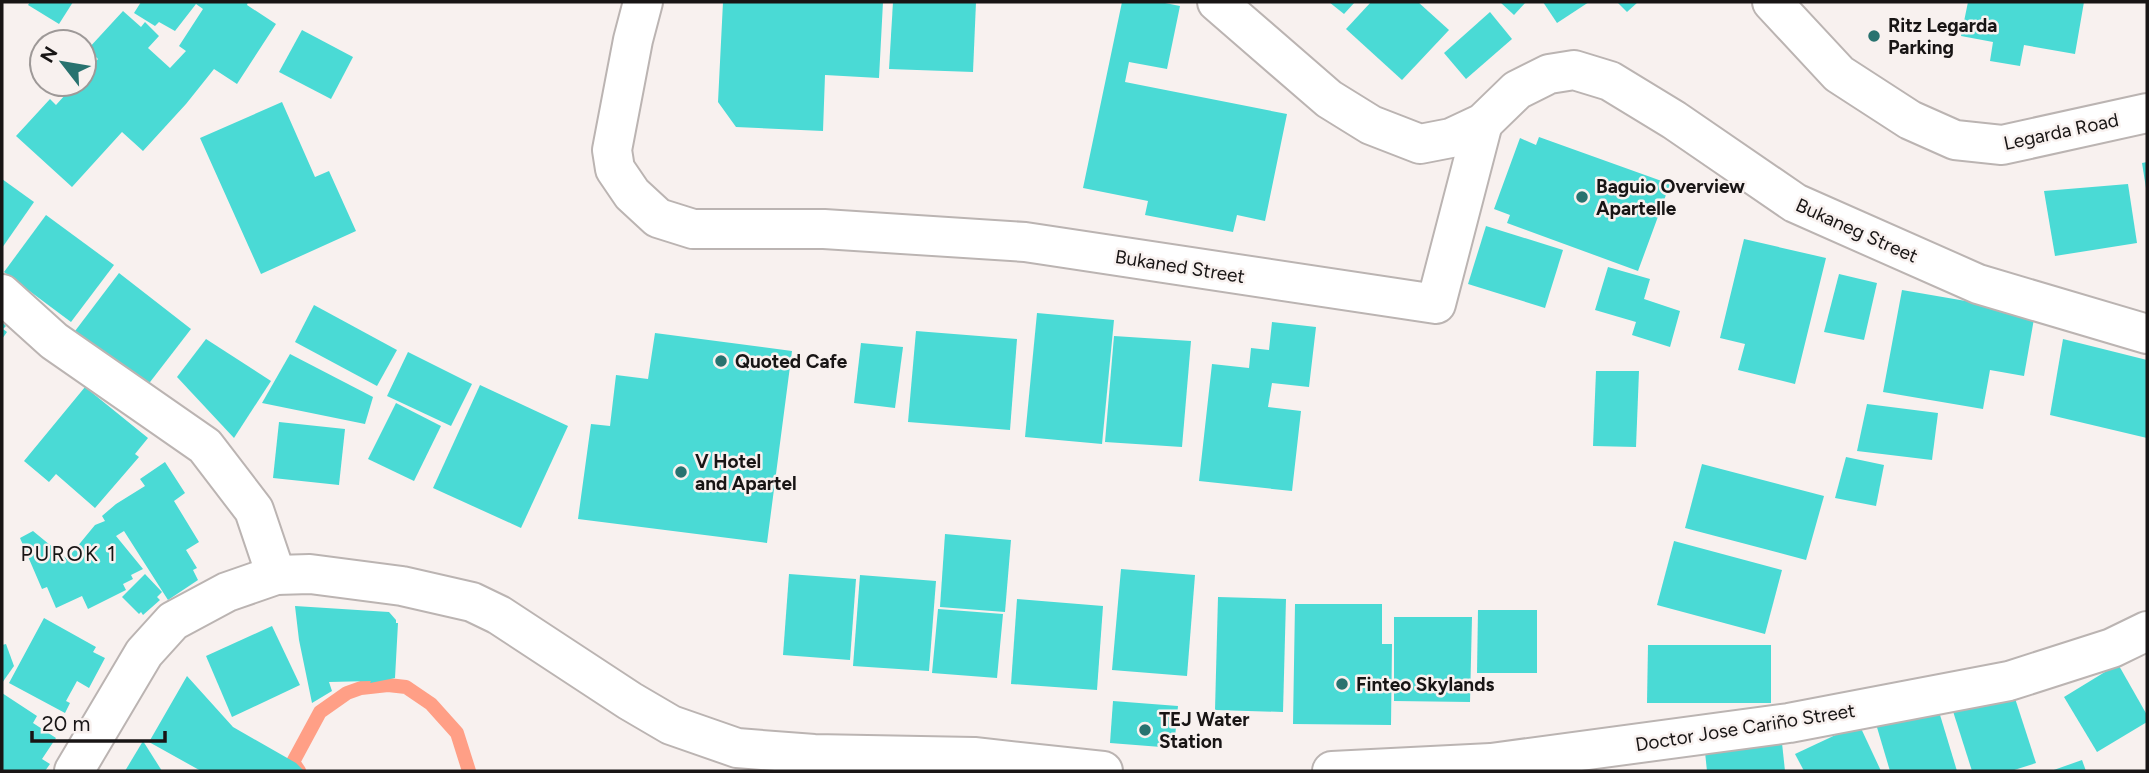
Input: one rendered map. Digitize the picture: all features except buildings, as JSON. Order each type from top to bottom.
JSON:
[{"type":"street","name":"Bukaned Street","points":[[643,2],[612,150],[615,169],[632,194],[658,218],[693,229],[824,229],[1025,242],[1436,304],[1483,123]]},
{"type":"street","points":[[1217,2],[1329,99],[1371,125],[1420,144],[1451,138],[1483,123]]},
{"type":"street","name":"Legarda Road","points":[[1772,2],[1839,74],[1910,121],[1955,140],[2002,145],[2147,113]]},
{"type":"street","name":"Bukaneg Street","points":[[1483,123],[1517,90],[1549,74],[1574,70],[1610,81],[1674,120],[1795,203],[1978,284],[2147,334]]},
{"type":"street","points":[[2,294],[54,341],[205,446],[254,510],[276,575]]},
{"type":"street","points":[[74,771],[144,653],[173,621],[227,593],[276,575],[310,574],[402,586],[472,602],[499,615],[630,701],[671,724],[737,748],[814,754],[974,757],[1103,771]]},
{"type":"street","name":"Doctor Jose Cariño Street","points":[[1332,771],[1491,763],[1789,723],[2009,681],[2112,648],[2147,631]]},
{"type":"waterway","points":[[299,771],[293,762],[320,712],[347,693],[361,688],[388,685],[406,687],[431,704],[457,733],[469,771]]},
{"type":"place","name":"Ritz Legarda Parking","points":[[1874,36]]},
{"type":"place","name":"Baguio Overview Apartelle","points":[[1582,197]]},
{"type":"place","name":"Quoted Cafe","points":[[721,361]]},
{"type":"place","name":"V Hotel and Apartel","points":[[681,472]]},
{"type":"place","name":"Finteo Skylands","points":[[1342,684]]},
{"type":"place","name":"TEJ Water Station","points":[[1145,730]]},
{"type":"district","name":"PUROK 1","points":[[69,554]]}]
